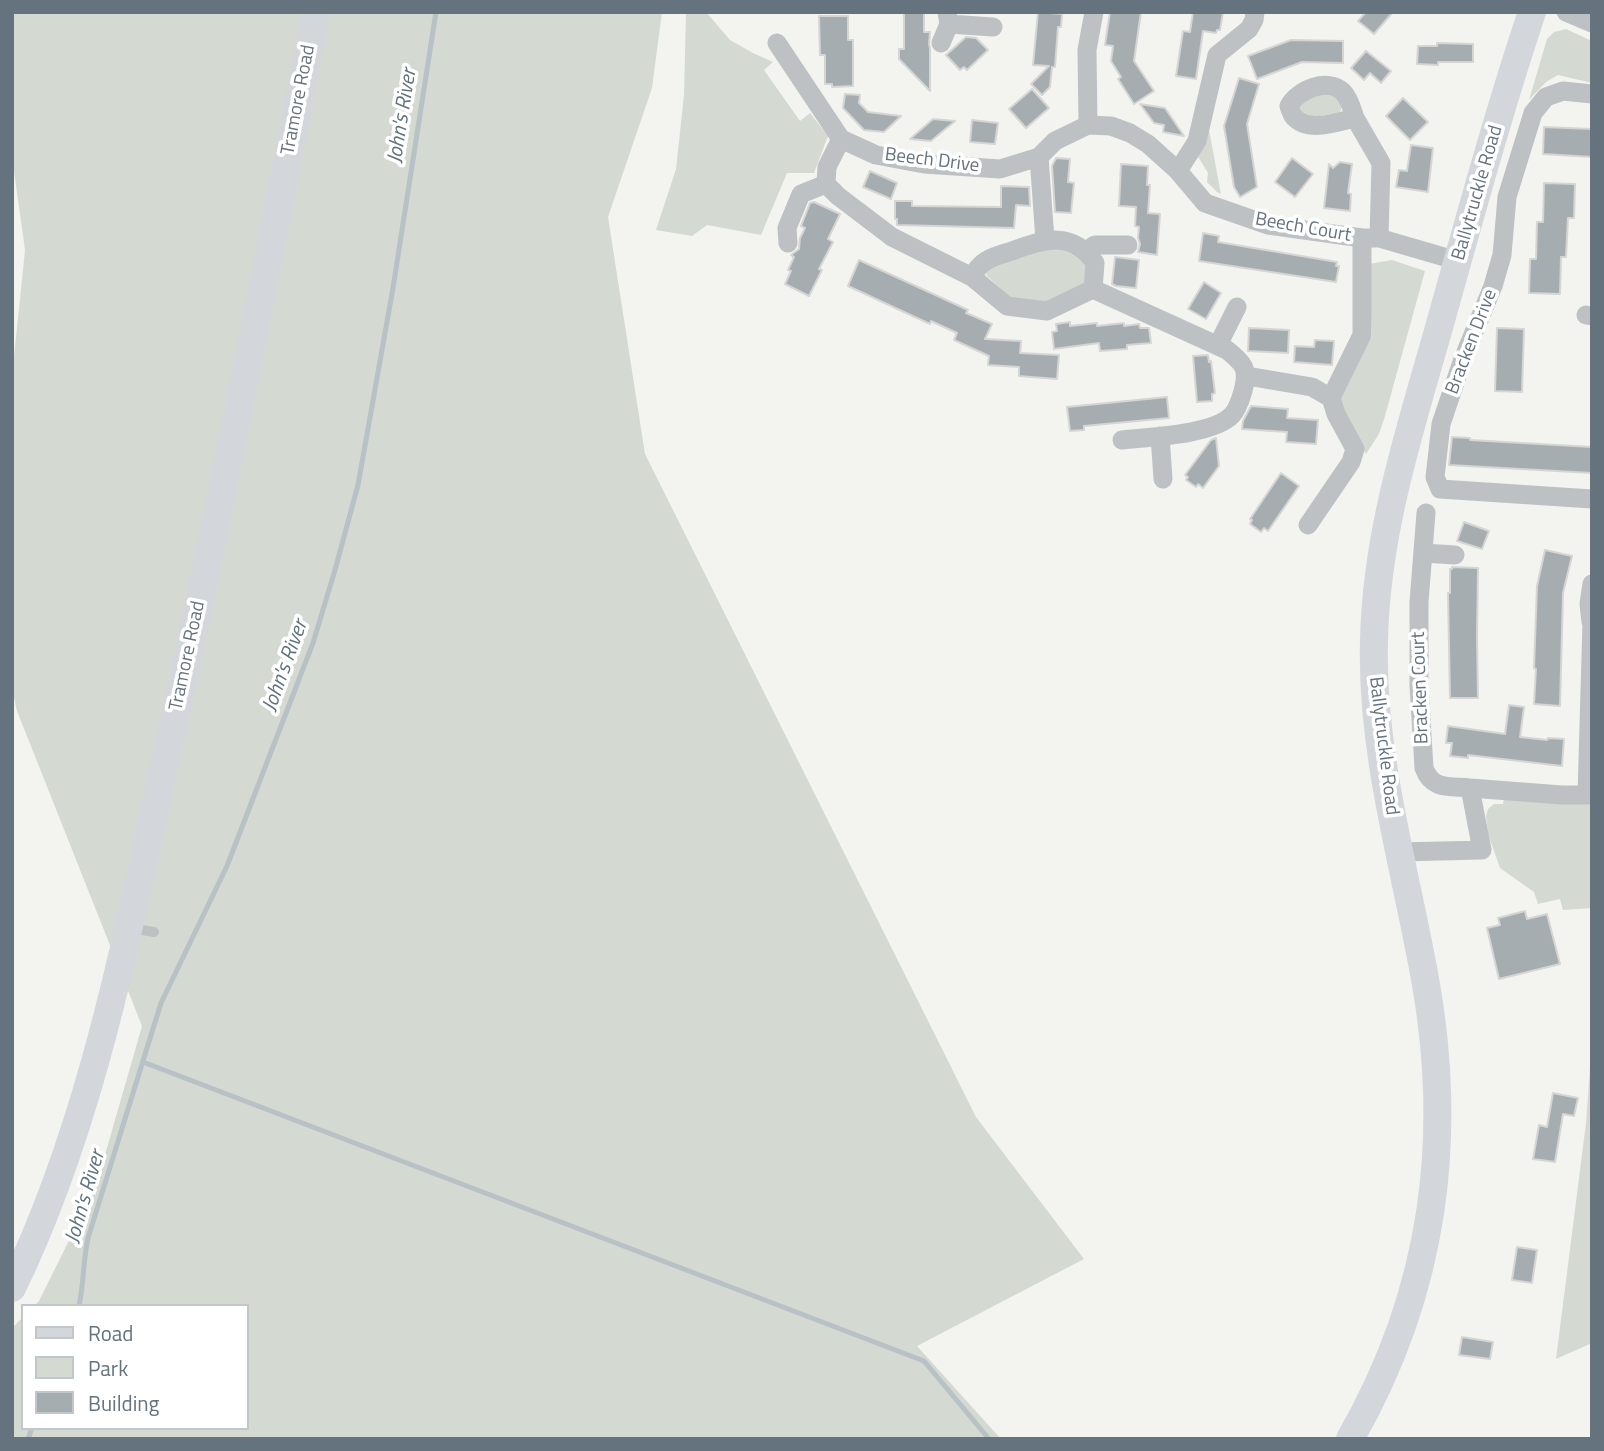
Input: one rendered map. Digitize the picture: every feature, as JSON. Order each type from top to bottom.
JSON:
[{"type":"street","name":"Tramore Road","points":[[12,1288],[49,1206],[98,1046],[141,930],[316,12]]},
{"type":"street","points":[[1094,12],[1087,50],[1088,125],[1111,126],[1130,133],[1148,144],[1178,171],[1197,141],[1217,55],[1249,29],[1255,12]]},
{"type":"street","name":"Ballytruckle Road","points":[[1350,1439],[1379,1382],[1410,1303],[1427,1232],[1436,1174],[1439,1106],[1435,1041],[1424,971],[1384,776],[1376,719],[1373,666],[1381,551],[1396,480],[1532,12]]},
{"type":"street","points":[[1566,12],[1592,23]]},
{"type":"street","points":[[941,43],[948,18],[993,27]]},
{"type":"street","points":[[777,43],[841,139],[827,167],[827,184],[838,196],[892,237],[972,277],[1007,306],[1047,311],[1093,289],[1218,345],[1241,362],[1247,376],[1241,398],[1232,416],[1207,429],[1122,440]]},
{"type":"street","name":"Bracken Drive","points":[[1592,94],[1563,91],[1546,97],[1533,113],[1507,197],[1502,254],[1493,286],[1463,359],[1441,424],[1435,478],[1440,489],[1592,499]]},
{"type":"street","points":[[1355,118],[1381,163],[1370,238],[1458,261]]},
{"type":"street","name":"Beech Drive","points":[[841,139],[876,155],[925,164],[1000,169],[1039,157],[1055,141],[1088,125]]},
{"type":"street","points":[[1039,157],[1045,240]]},
{"type":"street","name":"Beech Court","points":[[1178,171],[1205,203],[1268,225],[1370,238],[1362,335],[1331,398]]},
{"type":"street","points":[[788,243],[787,228],[800,194],[827,184]]},
{"type":"street","points":[[972,277],[987,259],[1045,240],[1065,241],[1087,251],[1095,263],[1093,289]]},
{"type":"street","points":[[1087,251],[1095,245],[1128,245]]},
{"type":"street","points":[[1218,345],[1237,307]]},
{"type":"street","points":[[1247,376],[1312,387],[1331,398],[1336,414],[1355,449],[1351,462],[1308,525]]},
{"type":"street","points":[[1160,436],[1164,479]]},
{"type":"street","name":"Bracken Court","points":[[1426,513],[1419,602],[1419,685],[1424,768],[1428,778],[1437,784],[1589,795],[1589,604],[1592,584]]},
{"type":"street","points":[[1423,552],[1455,555]]},
{"type":"street","points":[[1399,852],[1482,850],[1470,788]]},
{"type":"green space","points":[[12,12],[662,12],[652,88],[608,217],[645,454],[976,1117],[1084,1259],[917,1346],[1001,1439],[12,1439],[12,1328],[21,1319],[21,1430],[248,1430],[248,1304],[36,1304],[96,1186],[142,1026],[17,711],[12,689],[12,376],[25,250],[12,157]]},
{"type":"green space","points":[[686,12],[706,12],[730,40],[773,62],[764,70],[800,121],[810,113],[828,136],[814,173],[787,173],[761,235],[707,225],[692,236],[656,230],[676,169],[684,95]]},
{"type":"green space","points":[[1566,29],[1592,41],[1592,83],[1558,75],[1546,82],[1529,100],[1547,39],[1554,32]]},
{"type":"green space","points":[[1333,93],[1342,104],[1340,113],[1306,118],[1295,105],[1305,96]]},
{"type":"green space","points":[[1209,130],[1221,194],[1207,182],[1208,173],[1197,155]]},
{"type":"green space","points":[[1067,248],[1083,257],[1086,270],[1083,288],[1044,304],[1013,300],[986,275],[988,267],[1033,249]]},
{"type":"green space","points":[[1392,260],[1425,271],[1385,416],[1379,434],[1366,454],[1343,415],[1341,399],[1372,336],[1369,264]]},
{"type":"green space","points":[[1504,798],[1592,804],[1592,908],[1563,910],[1560,899],[1538,904],[1534,892],[1500,868],[1488,834],[1486,816],[1488,809],[1494,804],[1503,804]]},
{"type":"green space","points":[[1592,1039],[1592,1343],[1556,1359],[1586,1123]]},
{"type":"building","points":[[904,12],[924,12],[924,32],[930,32],[930,91],[899,59],[899,49],[904,49]]},
{"type":"building","points":[[1038,12],[1062,14],[1061,27],[1058,27],[1055,67],[1052,67],[1050,87],[1042,95],[1031,84],[1049,66],[1033,65]]},
{"type":"building","points":[[1110,12],[1141,12],[1134,61],[1154,91],[1134,104],[1118,79],[1121,77],[1111,61],[1113,46],[1105,45]]},
{"type":"building","points":[[1193,12],[1223,12],[1220,30],[1216,33],[1203,31],[1196,79],[1176,76],[1183,31],[1190,32]]},
{"type":"building","points":[[1366,12],[1393,12],[1374,34],[1358,21]]},
{"type":"building","points":[[819,16],[848,16],[848,40],[853,40],[853,86],[832,87],[832,84],[825,84],[825,55],[820,55]]},
{"type":"building","points":[[966,37],[976,38],[988,50],[967,70],[964,67],[960,70],[946,55]]},
{"type":"building","points":[[1291,40],[1343,41],[1343,63],[1302,62],[1257,79],[1248,56]]},
{"type":"building","points":[[1437,43],[1473,44],[1473,62],[1417,64],[1418,46],[1437,46]]},
{"type":"building","points":[[1366,51],[1391,71],[1381,83],[1370,73],[1364,80],[1351,68]]},
{"type":"building","points":[[1239,78],[1259,84],[1247,124],[1257,187],[1240,197],[1234,187],[1224,126]]},
{"type":"building","points":[[1032,89],[1049,108],[1026,128],[1009,109]]},
{"type":"building","points":[[845,94],[860,95],[859,103],[868,112],[901,116],[884,132],[864,130],[843,108]]},
{"type":"building","points":[[1403,98],[1428,122],[1410,140],[1386,116]]},
{"type":"building","points":[[1140,104],[1165,108],[1184,136],[1163,132],[1164,125],[1154,123]]},
{"type":"building","points":[[933,119],[955,121],[931,141],[910,139]]},
{"type":"building","points":[[972,120],[998,123],[995,144],[970,142]]},
{"type":"building","points":[[1544,127],[1592,129],[1592,157],[1543,154]]},
{"type":"building","points":[[1411,145],[1433,148],[1428,192],[1396,187],[1399,170],[1407,171]]},
{"type":"building","points":[[1056,158],[1070,159],[1068,182],[1074,183],[1071,213],[1055,212],[1052,166]]},
{"type":"building","points":[[1292,158],[1313,174],[1295,197],[1275,182]]},
{"type":"building","points":[[1340,162],[1352,164],[1348,193],[1351,194],[1350,211],[1324,208],[1329,164],[1333,168]]},
{"type":"building","points":[[1121,164],[1148,166],[1148,213],[1160,214],[1157,255],[1138,252],[1140,244],[1139,227],[1135,226],[1136,207],[1119,206]]},
{"type":"building","points":[[870,171],[897,183],[891,199],[863,187]]},
{"type":"building","points":[[1544,183],[1575,184],[1574,218],[1568,218],[1566,257],[1561,257],[1560,294],[1529,293],[1530,259],[1536,259],[1537,222],[1543,222]]},
{"type":"building","points":[[1001,186],[1029,187],[1030,206],[1016,205],[1014,228],[897,225],[895,201],[912,201],[912,206],[1001,207]]},
{"type":"building","points":[[814,202],[840,214],[828,239],[833,242],[809,296],[785,284],[794,257],[791,255],[799,249],[805,228],[801,226],[810,203]]},
{"type":"building","points":[[1203,233],[1219,236],[1218,242],[1337,262],[1336,266],[1339,266],[1336,282],[1199,261]]},
{"type":"building","points":[[1115,257],[1139,260],[1136,288],[1112,284]]},
{"type":"building","points":[[859,260],[968,310],[966,313],[992,324],[985,339],[1021,341],[1020,353],[1059,355],[1057,379],[1019,376],[1019,367],[988,365],[989,356],[954,340],[957,333],[931,321],[930,324],[848,286]]},
{"type":"building","points":[[1204,282],[1221,293],[1206,319],[1188,309]]},
{"type":"building","points":[[1070,322],[1070,326],[1097,323],[1097,326],[1139,324],[1140,328],[1149,328],[1151,343],[1127,345],[1127,349],[1100,351],[1099,343],[1054,349],[1052,332],[1057,331],[1056,324]]},
{"type":"building","points":[[1249,328],[1289,330],[1288,353],[1248,351]]},
{"type":"building","points":[[1497,328],[1524,329],[1522,392],[1495,391]]},
{"type":"building","points":[[1315,340],[1334,341],[1332,365],[1294,362],[1295,346],[1314,347]]},
{"type":"building","points":[[1208,355],[1215,393],[1212,394],[1212,401],[1197,402],[1193,356]]},
{"type":"building","points":[[1167,397],[1169,418],[1084,426],[1084,430],[1070,431],[1067,407]]},
{"type":"building","points":[[1251,406],[1288,409],[1287,418],[1318,420],[1316,444],[1286,442],[1287,432],[1242,429]]},
{"type":"building","points":[[1452,437],[1592,447],[1592,473],[1449,465]]},
{"type":"building","points":[[1216,438],[1219,466],[1203,488],[1198,484],[1196,487],[1186,480],[1188,477],[1185,475],[1211,440]]},
{"type":"building","points":[[1281,473],[1299,486],[1268,531],[1264,528],[1261,532],[1250,524],[1250,519]]},
{"type":"building","points":[[1464,522],[1489,531],[1482,549],[1457,541]]},
{"type":"building","points":[[1545,550],[1572,556],[1563,593],[1560,706],[1534,704],[1537,586]]},
{"type":"building","points":[[1452,567],[1478,568],[1478,698],[1450,698],[1448,593]]},
{"type":"building","points":[[1509,705],[1524,707],[1520,737],[1564,739],[1562,766],[1468,755],[1468,758],[1450,756],[1452,743],[1446,743],[1448,726],[1505,734]]},
{"type":"building","points":[[1525,911],[1527,919],[1547,914],[1560,964],[1499,979],[1487,928],[1500,925],[1498,918]]},
{"type":"building","points":[[1553,1093],[1578,1098],[1574,1116],[1563,1114],[1555,1162],[1533,1159],[1539,1125],[1547,1127]]},
{"type":"building","points":[[1517,1247],[1537,1250],[1532,1283],[1512,1280]]},
{"type":"building","points":[[1462,1337],[1493,1342],[1490,1359],[1459,1355]]},
{"type":"waterway","name":"John's River","points":[[79,1304],[88,1238],[161,1003],[227,866],[313,643],[335,570],[358,485],[393,288],[436,12]]},
{"type":"waterway","points":[[143,1062],[924,1361],[989,1439]]},
{"type":"waterway","name":"John's River","points":[[28,1439],[31,1430]]}]
